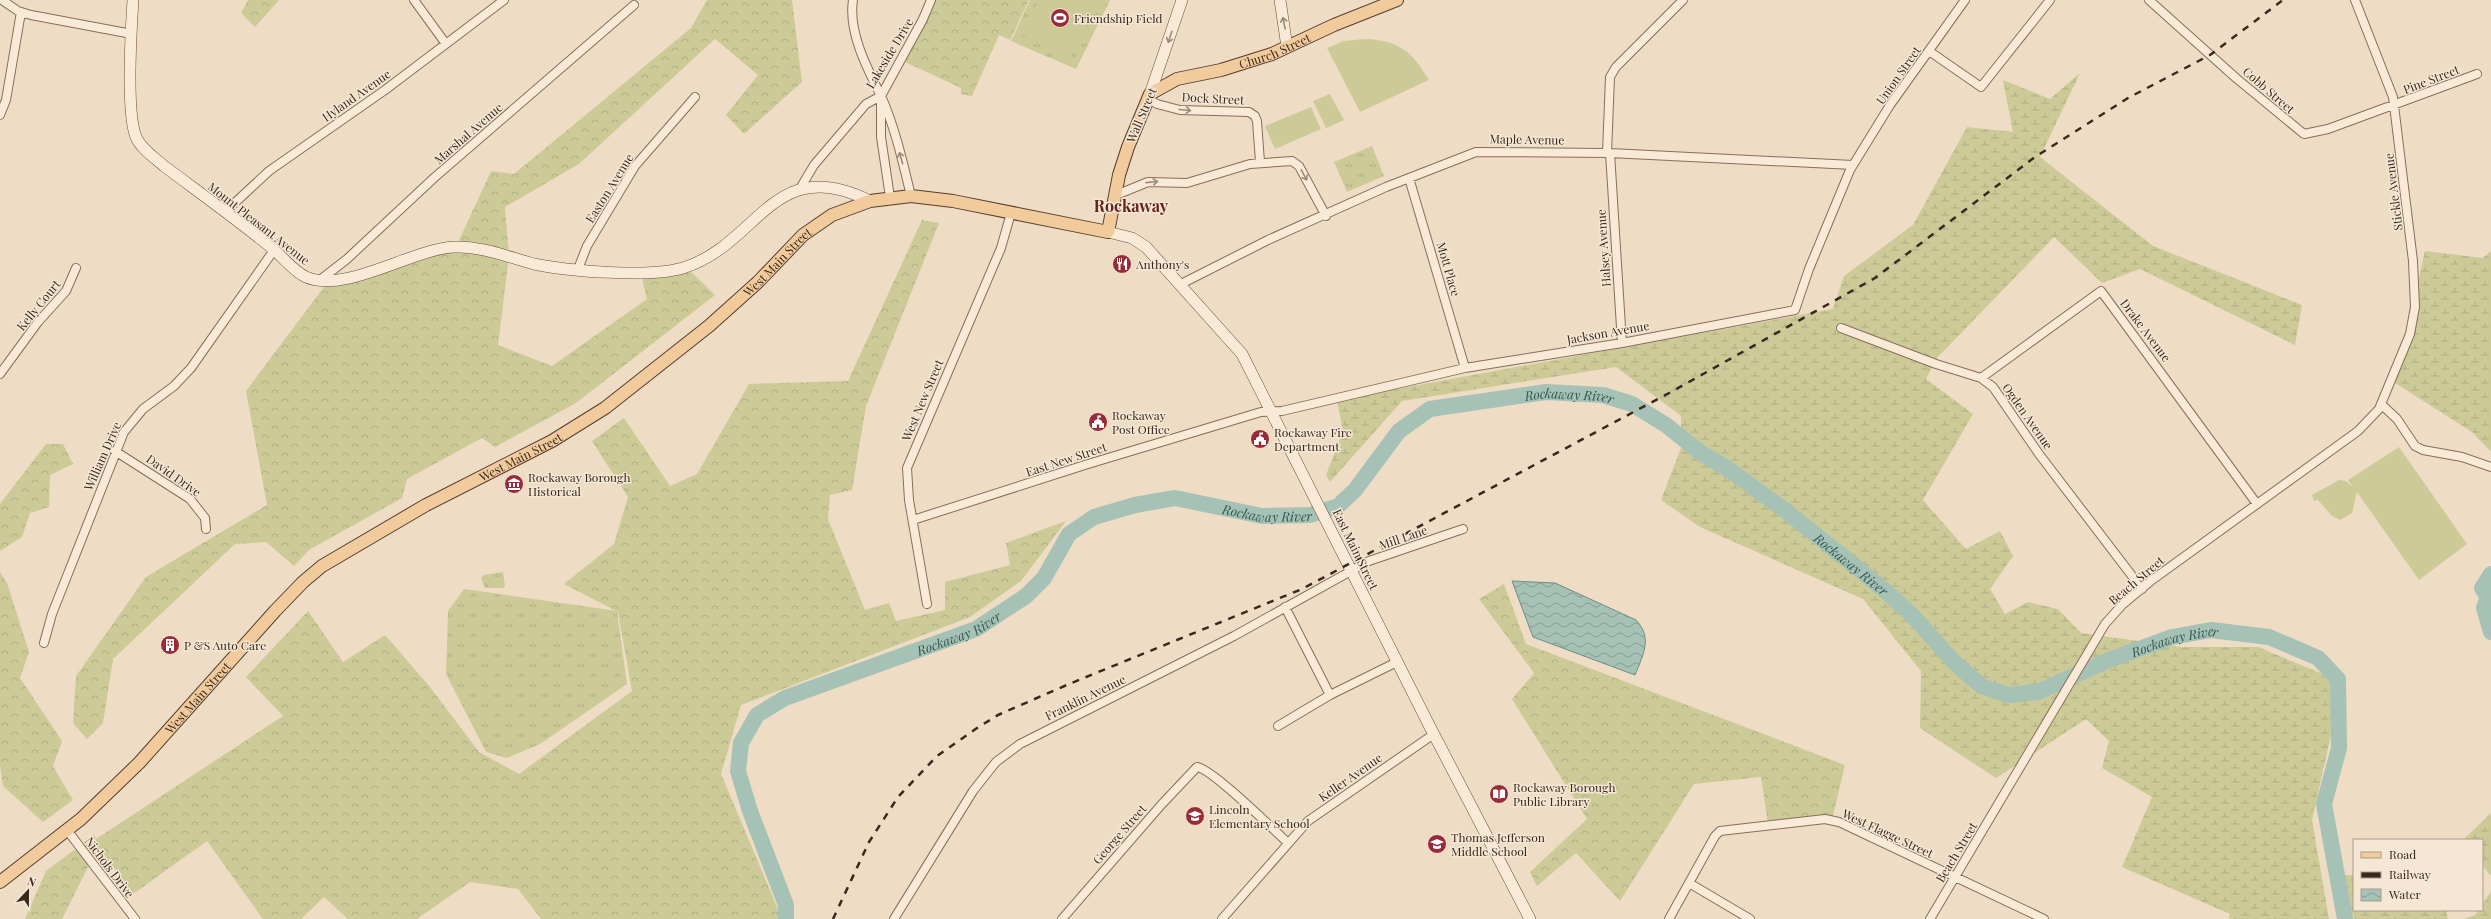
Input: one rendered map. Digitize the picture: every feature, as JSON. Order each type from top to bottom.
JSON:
[{"type":"main road","name":"Church Street","points":[[1149,97],[1178,79],[1242,64],[1287,47],[1334,25],[1397,0]]},
{"type":"main road","name":"Wall Street","points":[[1108,232],[1119,175],[1128,147],[1149,97]]},
{"type":"main road","name":"West Main Street","points":[[0,882],[67,830],[139,763],[275,611],[303,582],[322,566],[426,505],[552,441],[582,423],[715,321],[758,282],[803,234],[832,215],[870,201],[890,197],[911,196],[952,201],[1108,232]]},
{"type":"street","points":[[2,0],[6,5],[21,12],[132,34]]},
{"type":"street","name":"Mount Pleasant Avenue","points":[[133,0],[131,112],[136,138],[146,150],[274,250],[301,273],[320,280],[344,279],[452,247],[478,249],[558,268],[645,273],[683,268],[711,255],[770,206],[801,187]]},
{"type":"street","points":[[414,0],[446,44]]},
{"type":"street","name":"Hyland Avenue","points":[[225,212],[269,170],[385,90],[504,0]]},
{"type":"street","points":[[853,0],[853,18],[858,42],[873,83],[881,96],[911,196]]},
{"type":"street","name":"Lakeside Drive","points":[[801,187],[814,165],[866,104],[881,96],[923,19],[931,0]]},
{"type":"street","name":"Wall Street","points":[[1149,97],[1182,0]]},
{"type":"street","points":[[1280,0],[1287,47]]},
{"type":"street","name":"Halsey Avenue","points":[[1622,343],[1608,153],[1610,77],[1616,67],[1683,0]]},
{"type":"street","name":"Union Street","points":[[1853,165],[1890,105],[1965,0]]},
{"type":"street","points":[[1929,51],[1981,88],[2050,0]]},
{"type":"street","name":"Cobb Street","points":[[2149,0],[2236,78],[2304,134],[2328,129],[2394,106]]},
{"type":"street","name":"Stickle Avenue","points":[[2355,0],[2393,97],[2413,261],[2415,307],[2410,334],[2389,385]]},
{"type":"street","name":"Marshal Avenue","points":[[320,280],[347,259],[435,177],[634,5]]},
{"type":"street","points":[[0,114],[6,100],[21,12]]},
{"type":"street","points":[[1160,67],[1178,79]]},
{"type":"street","name":"Pine Street","points":[[2394,106],[2477,74]]},
{"type":"street","points":[[881,96],[881,137],[890,197]]},
{"type":"street","name":"Dock Street","points":[[1149,97],[1157,104],[1180,110],[1249,112],[1255,116],[1257,121],[1260,162]]},
{"type":"street","name":"Easton Avenue","points":[[578,269],[587,246],[636,166],[695,98]]},
{"type":"street","name":"Maple Avenue","points":[[1181,284],[1268,240],[1326,216],[1409,178],[1476,152],[1487,150],[1608,153],[1853,165]]},
{"type":"street","points":[[1116,195],[1148,182],[1187,183],[1260,162],[1296,162],[1326,216]]},
{"type":"street","name":"Jackson Avenue","points":[[1272,411],[1282,411],[1465,368],[1622,343],[1795,310],[1809,269],[1853,165]]},
{"type":"street","name":"Mott Place","points":[[1409,178],[1465,368]]},
{"type":"street","points":[[801,187],[832,188],[854,192],[870,201]]},
{"type":"street","name":"West New Street","points":[[927,604],[914,520],[909,500],[907,468],[1000,248],[1011,213]]},
{"type":"street","name":"East Main Street","points":[[1108,232],[1139,242],[1181,284],[1242,354],[1334,533],[1397,662],[1530,919]]},
{"type":"street","name":"William Drive","points":[[44,643],[52,614],[115,451],[131,421],[155,398],[174,386],[191,368],[274,250]]},
{"type":"street","name":"Kelly Court","points":[[0,374],[3,363],[66,291],[76,268]]},
{"type":"street","name":"Drake Avenue","points":[[1981,378],[2101,291],[2257,504]]},
{"type":"street","name":"Ogden Avenue","points":[[1840,328],[1936,364],[1981,378],[1993,387],[2039,454],[2142,589]]},
{"type":"street","name":"Beach Street","points":[[1930,919],[2105,624],[2122,605],[2142,589],[2358,431],[2376,413],[2389,385]]},
{"type":"street","points":[[2381,404],[2397,419],[2415,446],[2423,450],[2462,457],[2491,468]]},
{"type":"street","name":"East New Street","points":[[914,520],[1088,464],[1261,412],[1272,411]]},
{"type":"street","name":"David Drive","points":[[115,451],[190,499],[205,518],[206,529]]},
{"type":"street","name":"Mill Lane","points":[[1352,570],[1369,561],[1463,529]]},
{"type":"street","name":"Franklin Avenue","points":[[894,919],[973,791],[985,774],[1005,754],[1029,738],[1234,636],[1352,570]]},
{"type":"street","points":[[1284,607],[1330,695]]},
{"type":"street","points":[[1278,726],[1330,695],[1397,662]]},
{"type":"street","name":"Keller Avenue","points":[[1222,919],[1308,821],[1434,734]]},
{"type":"street","name":"George Street","points":[[1062,919],[1162,804],[1197,767],[1203,769],[1225,787],[1288,843]]},
{"type":"street","name":"West Flagge Street","points":[[1669,919],[1715,836],[1720,831],[1825,819],[1839,822],[1955,877]]},
{"type":"street","name":"Nichols Drive","points":[[67,830],[135,919]]},
{"type":"street","points":[[1955,877],[2044,919]]},
{"type":"street","points":[[1689,883],[1750,919]]},
{"type":"green space","points":[[248,0],[279,0],[255,27],[241,13]]},
{"type":"green space","points":[[707,0],[792,0],[802,82],[744,134],[726,115],[758,75],[715,39],[579,164],[505,207],[509,256],[498,345],[552,366],[647,299],[642,278],[690,271],[715,295],[576,403],[495,447],[482,438],[407,479],[402,498],[309,550],[294,566],[266,542],[235,544],[113,659],[103,723],[87,739],[73,723],[76,676],[146,577],[267,505],[246,391],[327,283],[456,247],[491,171],[514,174],[691,28]]},
{"type":"green space","points":[[934,0],[1029,0],[1010,40],[999,35],[972,96],[961,94],[961,88],[903,61]]},
{"type":"green space","name":"Friendship Field","points":[[1030,0],[1110,0],[1076,69],[1011,41]]},
{"type":"green space","name":"Friendship Field","points":[[1039,0],[1099,0],[1070,58],[1023,35]]},
{"type":"green space","points":[[1364,39],[1386,42],[1403,49],[1423,70],[1429,80],[1360,112],[1327,48],[1344,41]]},
{"type":"green space","points":[[2080,73],[2040,157],[2153,246],[2302,305],[2295,345],[2140,269],[2102,283],[2054,237],[1936,359],[1926,379],[1973,414],[1923,500],[1966,549],[2000,531],[2013,556],[1990,589],[2005,614],[2028,602],[2058,609],[2081,633],[2182,647],[2258,647],[2330,677],[2337,708],[2312,820],[2329,919],[2229,919],[2230,914],[2122,867],[2152,797],[2102,768],[2109,741],[2086,719],[1996,778],[1920,728],[1921,671],[1863,599],[1700,527],[1661,500],[1681,448],[1681,416],[1616,367],[1402,401],[1330,482],[1326,475],[1343,431],[1337,400],[1833,309],[1844,276],[1913,225],[1967,127],[2013,132],[2003,80],[2050,99]]},
{"type":"green space","points":[[1330,94],[1344,120],[1326,128],[1313,101]]},
{"type":"green space","points":[[1311,107],[1321,129],[1275,149],[1265,126]]},
{"type":"green space","points":[[1372,146],[1384,176],[1347,192],[1334,162]]},
{"type":"green space","points":[[922,220],[939,223],[866,406],[852,490],[830,495],[828,519],[865,610],[889,603],[896,621],[945,610],[945,582],[1010,565],[1006,543],[1066,521],[1021,581],[970,617],[741,705],[721,774],[780,914],[780,919],[541,919],[518,889],[470,882],[417,919],[348,919],[324,897],[301,919],[263,919],[207,841],[133,894],[98,847],[62,919],[25,919],[46,871],[94,835],[96,839],[283,716],[246,677],[308,611],[343,662],[385,635],[430,687],[479,752],[519,774],[632,691],[618,612],[564,584],[614,544],[628,497],[592,441],[624,418],[670,486],[697,474],[749,384],[848,381]]},
{"type":"green space","points":[[2425,251],[2483,258],[2491,251],[2491,452],[2472,432],[2395,383]]},
{"type":"green space","points":[[46,444],[63,444],[73,464],[50,475],[49,507],[30,513],[22,537],[0,551],[0,504]]},
{"type":"green space","points":[[2399,447],[2467,544],[2419,580],[2357,492],[2352,513],[2340,520],[2332,516],[2318,500],[2314,501],[2312,495],[2339,480],[2346,481],[2353,487],[2348,480]]},
{"type":"green space","points":[[0,572],[7,583],[29,652],[20,678],[62,741],[53,766],[73,800],[43,822],[3,786],[0,766]]},
{"type":"green space","points":[[503,572],[505,586],[503,588],[485,588],[481,578],[484,575]]},
{"type":"green space","points":[[1504,584],[1526,644],[1845,765],[1832,820],[1768,824],[1761,777],[1694,784],[1620,901],[1576,853],[1537,886],[1530,872],[1587,819],[1512,699],[1534,673],[1479,599]]},
{"type":"green space","points":[[464,589],[617,611],[627,684],[540,744],[507,758],[486,752],[446,674],[448,611]]},
{"type":"green space","points":[[2491,813],[2491,876],[2483,866],[2483,839],[2464,839]]},
{"type":"green space","points":[[2340,875],[2353,875],[2353,911],[2446,911],[2448,919],[2354,919]]},
{"type":"green space","points":[[2491,891],[2491,919],[2464,919],[2475,915],[2478,911],[2483,911],[2483,903]]},
{"type":"water","points":[[1512,581],[1555,583],[1636,620],[1644,633],[1645,647],[1635,675],[1533,637]]},
{"type":"waterway","name":"Rockaway River","points":[[786,919],[786,905],[750,811],[738,771],[741,743],[757,715],[785,698],[976,629],[1026,596],[1044,578],[1069,534],[1094,517],[1135,505],[1175,498],[1262,516],[1310,515],[1338,506],[1355,490],[1399,431],[1430,409],[1546,392],[1603,395],[1632,404],[1666,425],[1701,453],[1728,469],[1786,511],[1882,588],[1912,615],[1954,662],[1981,686],[2008,695],[2038,692],[2109,660],[2172,637],[2211,630],[2269,637],[2318,658],[2338,679],[2339,748],[2324,804],[2345,919]]},
{"type":"waterway","points":[[2491,574],[2482,588],[2488,597],[2484,608],[2491,632]]},
{"type":"railway","points":[[833,919],[869,842],[898,797],[937,756],[977,728],[998,715],[1069,684],[1302,589],[1671,392],[1875,278],[2035,157],[2128,98],[2210,55],[2283,0]]},
{"type":"place","name":"Friendship Field","points":[[1060,18]]},
{"type":"place","name":"Anthony's","points":[[1122,264]]},
{"type":"place","name":"Rockaway Post Office","points":[[1098,422]]},
{"type":"place","name":"Rockaway Fire Department","points":[[1260,439]]},
{"type":"place","name":"Rockaway Borough Historical","points":[[514,484]]},
{"type":"place","name":"P &S Auto Care","points":[[170,645]]},
{"type":"place","name":"Rockaway Borough Public Library","points":[[1499,794]]},
{"type":"place","name":"Lincoln Elementary School","points":[[1195,816]]},
{"type":"place","name":"Thomas Jefferson Middle School","points":[[1437,844]]},
{"type":"district","name":"Rockaway","points":[[1131,205]]}]
